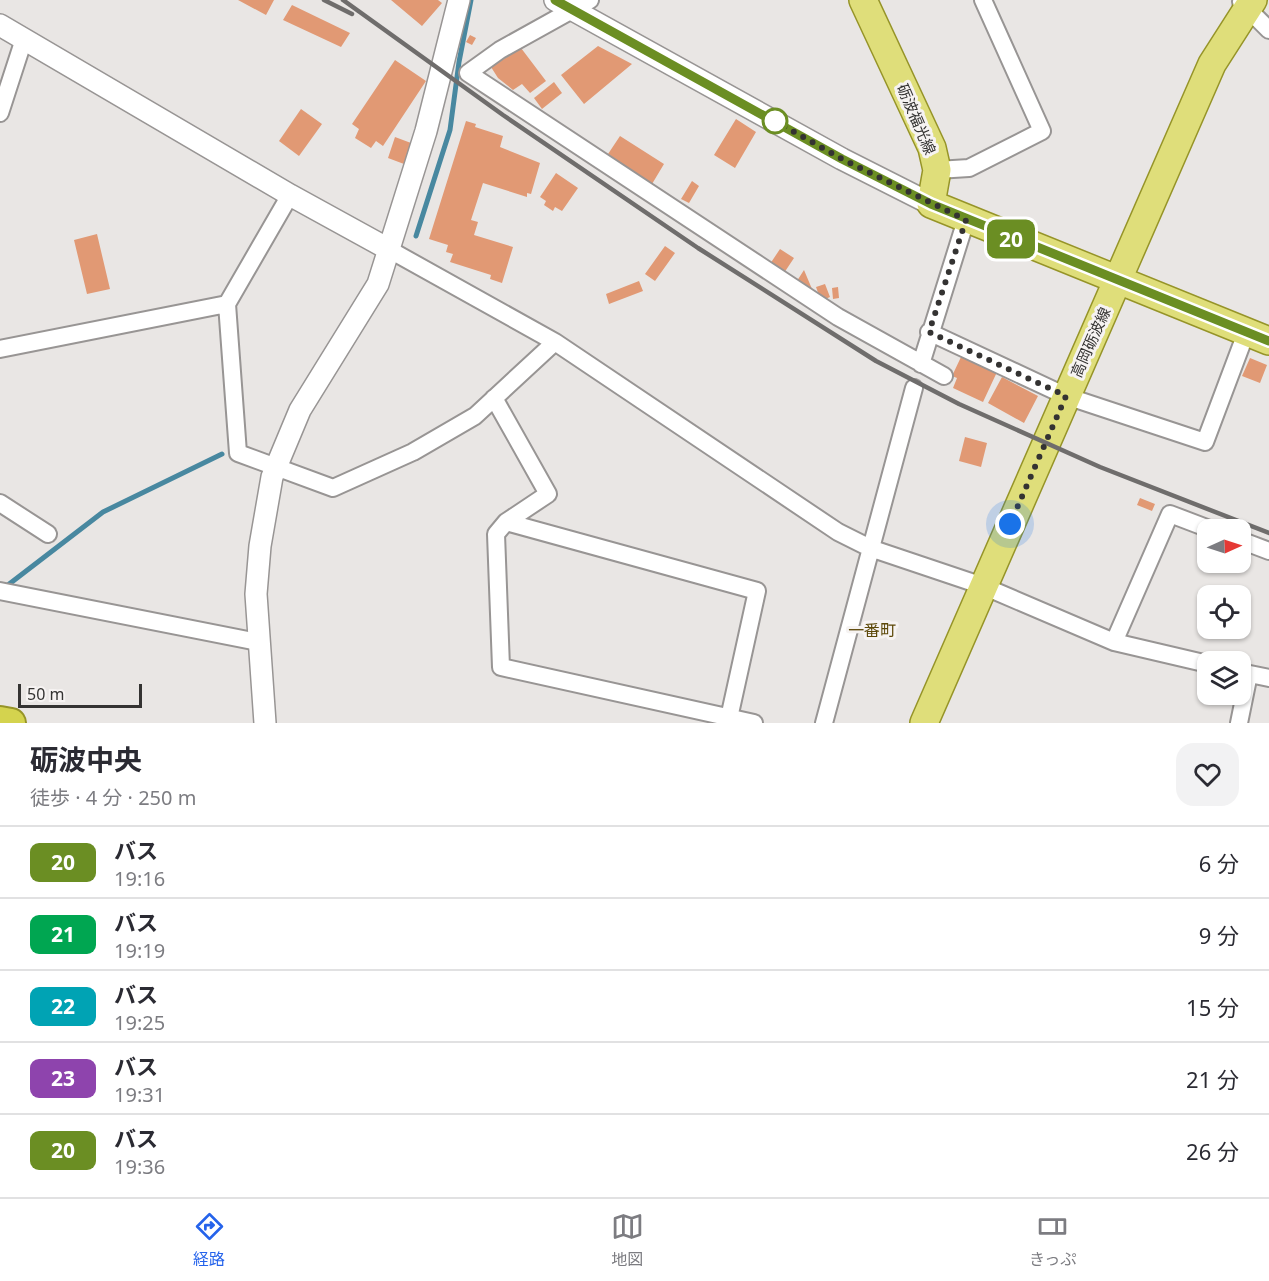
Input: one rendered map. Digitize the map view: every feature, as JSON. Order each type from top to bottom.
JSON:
[{"type":"highway","points":[[0,721],[11,723]]},
{"type":"main road","name":"砺波福光線","points":[[863,0],[932,148],[937,170],[931,204]]},
{"type":"main road","name":"高岡砺波線","points":[[924,723],[1212,64],[1246,2]]},
{"type":"main road","points":[[931,204],[1117,282],[1258,337]]},
{"type":"street","points":[[265,723],[256,594],[260,546],[275,468],[300,410],[378,284],[426,131],[459,0]]},
{"type":"street","points":[[937,170],[969,168],[1042,131],[983,0]]},
{"type":"street","points":[[1246,2],[1269,30]]},
{"type":"street","points":[[931,204],[842,159],[572,3],[468,73],[838,317],[944,376]]},
{"type":"street","points":[[0,25],[290,195],[555,342],[838,532],[870,549],[983,586],[1114,642],[1197,661]]},
{"type":"street","points":[[0,113],[24,39]]},
{"type":"street","points":[[290,195],[227,304],[238,453],[333,488],[413,452],[475,416],[555,342]]},
{"type":"street","points":[[921,364],[929,332],[966,220]]},
{"type":"street","points":[[0,349],[227,304]]},
{"type":"street","points":[[929,332],[1066,396],[1205,442],[1258,337]]},
{"type":"street","points":[[824,723],[914,388]]},
{"type":"street","points":[[494,398],[548,494],[506,522],[496,534],[501,667],[754,723]]},
{"type":"street","points":[[0,503],[48,534]]},
{"type":"street","points":[[1114,642],[1170,514],[1197,524]]},
{"type":"street","points":[[506,522],[757,591],[729,718]]},
{"type":"street","points":[[1251,544],[1269,551]]},
{"type":"street","points":[[0,591],[258,642]]},
{"type":"street","points":[[1251,674],[1269,678]]},
{"type":"street","points":[[1239,723],[1241,705]]},
{"type":"building","points":[[238,0],[274,0],[266,15]]},
{"type":"building","points":[[391,0],[438,0],[442,3],[422,26]]},
{"type":"building","points":[[292,5],[350,33],[341,47],[283,20]]},
{"type":"building","points":[[470,35],[476,38],[472,45],[466,42]]},
{"type":"building","points":[[598,46],[632,64],[584,104],[561,75]]},
{"type":"building","points":[[521,48],[546,81],[530,93],[522,84],[513,90],[498,78],[491,67]]},
{"type":"building","points":[[395,60],[426,81],[383,146],[376,141],[371,148],[355,138],[359,129],[352,124]]},
{"type":"building","points":[[554,82],[562,93],[542,109],[534,98]]},
{"type":"building","points":[[301,109],[322,124],[299,156],[279,141]]},
{"type":"building","points":[[736,119],[756,132],[735,168],[714,155]]},
{"type":"building","points":[[466,121],[476,124],[475,127],[503,136],[500,147],[540,163],[531,194],[527,193],[527,197],[483,183],[471,220],[478,222],[474,235],[513,247],[502,283],[490,279],[491,275],[450,262],[453,254],[446,252],[448,245],[429,239]]},
{"type":"building","points":[[620,136],[664,164],[652,184],[608,154]]},
{"type":"building","points":[[395,137],[411,143],[404,164],[388,158]]},
{"type":"building","points":[[556,173],[578,188],[562,211],[555,207],[553,211],[544,205],[546,201],[540,197]]},
{"type":"building","points":[[692,181],[699,186],[689,203],[681,199]]},
{"type":"building","points":[[97,234],[110,289],[87,294],[74,240]]},
{"type":"building","points":[[665,246],[675,253],[655,281],[645,274]]},
{"type":"building","points":[[780,249],[794,258],[784,273],[770,264]]},
{"type":"building","points":[[804,270],[812,289],[807,296],[795,284]]},
{"type":"building","points":[[639,281],[643,291],[609,304],[606,294]]},
{"type":"building","points":[[825,284],[830,297],[821,301],[816,287]]},
{"type":"building","points":[[838,287],[839,298],[833,299],[832,288]]},
{"type":"building","points":[[961,357],[997,372],[983,402],[953,388],[957,378],[952,376]]},
{"type":"building","points":[[1250,358],[1267,365],[1260,383],[1242,376]]},
{"type":"building","points":[[1002,377],[1038,396],[1024,423],[988,403]]},
{"type":"building","points":[[965,437],[987,443],[981,467],[959,461]]},
{"type":"building","points":[[1140,498],[1155,504],[1152,511],[1137,505]]},
{"type":"waterway","points":[[416,236],[450,130],[459,62],[471,0]]},
{"type":"waterway","points":[[4,588],[103,512],[222,454]]},
{"type":"railway","points":[[324,0],[352,14]]},
{"type":"railway","points":[[343,0],[503,115],[698,248],[876,361],[959,404],[1100,467],[1269,533]]},
{"type":"bus line","name":"20","points":[[555,0],[842,159],[931,204],[1117,282],[1269,341]]},
{"type":"district","name":"一番町","points":[[872,630]]},
{"type":"route","points":[[775,121],[842,159],[966,220],[929,332],[1066,396],[1010,524]]}]
